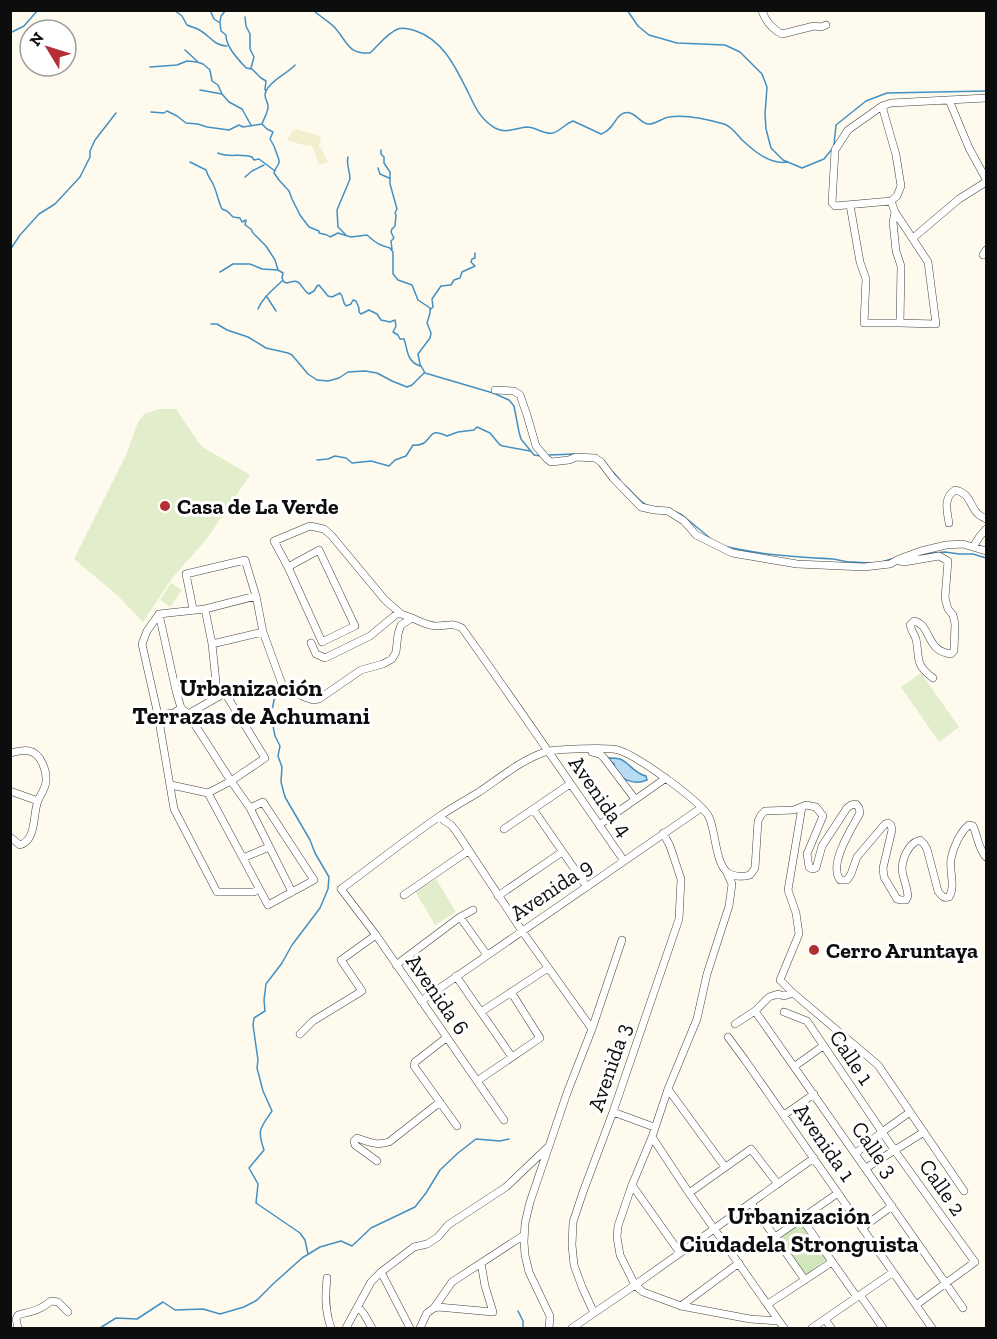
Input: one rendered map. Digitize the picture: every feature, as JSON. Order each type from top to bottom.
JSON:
[{"type":"street","points":[[763,11],[768,23],[782,34],[826,25]]},
{"type":"street","points":[[882,106],[896,154],[901,186],[897,196],[891,201],[835,206],[832,203],[835,150],[848,130],[882,106],[891,103],[987,98]]},
{"type":"street","points":[[913,238],[959,199],[987,180],[969,148],[949,100]]},
{"type":"street","points":[[850,205],[860,262],[866,279],[864,322],[936,324],[928,262],[895,212],[891,201]]},
{"type":"street","points":[[895,212],[893,222],[896,251],[901,266],[900,322]]},
{"type":"street","points":[[495,390],[514,391],[520,395],[536,446],[551,462],[576,457],[601,462],[641,507],[668,511],[684,521],[696,535],[732,554],[797,564],[864,567],[890,564],[921,551],[946,545],[963,544],[987,550]]},
{"type":"street","points":[[949,523],[946,501],[955,490],[968,497],[977,513],[987,519]]},
{"type":"street","name":"Avenida 4","points":[[288,567],[274,541],[310,526],[324,530],[331,535],[385,600],[399,612],[435,626],[451,624],[462,628],[524,714],[537,737],[624,861]]},
{"type":"street","points":[[974,547],[987,529]]},
{"type":"street","points":[[319,550],[355,626],[322,642],[288,567],[319,550]]},
{"type":"street","points":[[899,559],[904,562],[939,556],[948,561],[945,598],[955,624],[954,651],[946,654],[933,645],[919,621],[914,621],[909,625],[916,640],[918,660],[924,671],[933,678]]},
{"type":"street","points":[[193,609],[186,574],[245,560],[256,596],[263,632],[282,684],[292,692],[313,700],[319,699],[361,670],[392,659],[396,652],[398,634],[402,626],[412,618]]},
{"type":"street","points":[[256,596],[205,609],[159,614],[147,631],[142,644],[158,715],[174,809],[217,892],[254,892],[259,888]]},
{"type":"street","points":[[176,691],[216,682],[205,609]]},
{"type":"street","points":[[311,643],[316,654],[325,658],[370,636],[399,612]]},
{"type":"street","points":[[159,614],[181,708],[188,714],[250,808],[292,892]]},
{"type":"street","points":[[212,644],[263,632]]},
{"type":"street","points":[[171,785],[208,793],[266,758],[225,693],[188,714]]},
{"type":"street","points":[[158,715],[174,713],[181,708]]},
{"type":"street","points":[[592,1029],[568,998],[451,825],[439,817],[527,760],[548,751],[618,749],[666,778],[709,817],[720,859],[732,885],[726,920],[707,974],[697,1020],[632,1185],[618,1226],[617,1237],[620,1255],[635,1285],[643,1292],[681,1306],[750,1320],[778,1322]]},
{"type":"street","points":[[10,753],[28,750],[37,754],[44,766],[46,779],[30,836],[25,844],[20,845],[10,837]]},
{"type":"street","points":[[578,750],[600,754],[635,799]]},
{"type":"street","points":[[599,825],[666,778]]},
{"type":"street","points":[[504,829],[570,784]]},
{"type":"street","points":[[10,791],[38,801]]},
{"type":"street","points":[[208,793],[268,905],[314,880],[262,802],[250,808]]},
{"type":"street","points":[[727,873],[743,877],[750,876],[754,868],[758,821],[765,811],[794,810],[806,805],[816,807],[823,816],[807,854],[809,867],[812,869],[816,867],[822,846],[848,808],[856,804],[860,808],[860,813],[842,847],[836,868],[837,877],[840,880],[847,880],[857,857],[885,824],[891,825],[892,830],[883,868],[884,877],[897,898],[901,900],[906,900],[908,896],[901,869],[902,862],[909,847],[915,842],[920,840],[927,849],[938,891],[940,896],[946,898],[952,892],[951,859],[965,827],[973,826],[979,845],[987,857]]},
{"type":"street","points":[[802,807],[788,890],[796,913],[799,934],[780,980],[878,1065],[964,1191]]},
{"type":"street","name":"Avenida 9","points":[[421,1000],[701,808]]},
{"type":"street","points":[[533,809],[586,887]]},
{"type":"street","name":"Avenida 6","points":[[439,817],[341,889],[376,935],[504,1120]]},
{"type":"street","name":"Avenida 3","points":[[594,1313],[574,1265],[573,1222],[679,919],[681,879],[663,833]]},
{"type":"street","points":[[243,858],[269,847]]},
{"type":"street","points":[[404,895],[468,851]]},
{"type":"street","points":[[498,896],[562,852]]},
{"type":"street","points":[[396,965],[460,916],[473,910]]},
{"type":"street","points":[[460,916],[486,955]]},
{"type":"street","points":[[300,1034],[313,1021],[362,991],[341,960],[376,935]]},
{"type":"street","points":[[549,1329],[550,1316],[529,1272],[525,1255],[525,1223],[567,1093],[592,1029],[622,940]]},
{"type":"street","points":[[481,1012],[548,968]]},
{"type":"street","points":[[456,976],[512,1057]]},
{"type":"street","points":[[477,1081],[540,1038],[511,992]]},
{"type":"street","points":[[735,1024],[755,1011],[769,997],[793,993]]},
{"type":"street","name":"Calle 3","points":[[755,1011],[963,1308]]},
{"type":"street","name":"Calle 1","points":[[784,1012],[807,1021],[882,1132]]},
{"type":"street","name":"Avenida 1","points":[[728,1037],[932,1329]]},
{"type":"street","points":[[446,1038],[415,1062],[414,1066],[457,1126]]},
{"type":"street","points":[[795,1066],[823,1046]]},
{"type":"street","points":[[668,1089],[725,1167]]},
{"type":"street","points":[[784,1115],[814,1094]]},
{"type":"street","points":[[377,1161],[355,1145],[354,1139],[374,1144],[389,1142],[440,1102]]},
{"type":"street","points":[[613,1112],[654,1126]]},
{"type":"street","points":[[856,1154],[910,1112]]},
{"type":"street","name":"Calle 2","points":[[882,1132],[975,1262],[946,1283]]},
{"type":"street","points":[[866,1168],[924,1132]]},
{"type":"street","points":[[652,1137],[688,1193],[784,1329]]},
{"type":"street","points":[[346,1329],[371,1282],[381,1272],[414,1247],[427,1244],[438,1237],[448,1225],[506,1187],[550,1145]]},
{"type":"street","points":[[688,1193],[752,1149],[778,1184]]},
{"type":"street","points":[[572,1329],[814,1158]]},
{"type":"street","points":[[632,1185],[680,1253]]},
{"type":"street","points":[[775,1237],[838,1193]]},
{"type":"street","points":[[751,1203],[805,1280]]},
{"type":"street","points":[[862,1228],[892,1206]]},
{"type":"street","points":[[802,1219],[883,1329]]},
{"type":"street","points":[[420,1329],[427,1313],[434,1308],[452,1282],[524,1235]]},
{"type":"street","points":[[768,1304],[832,1262]]},
{"type":"street","points":[[434,1308],[493,1312],[481,1263]]},
{"type":"street","points":[[681,1306],[739,1263]]},
{"type":"street","points":[[381,1272],[410,1329]]},
{"type":"street","points":[[812,1329],[892,1273]]},
{"type":"street","points":[[327,1278],[326,1312],[331,1329]]},
{"type":"street","points":[[916,1305],[946,1283]]},
{"type":"street","points":[[18,1329],[16,1318],[18,1315],[28,1314],[51,1301],[58,1302],[68,1312]]},
{"type":"street","points":[[358,1307],[372,1329]]},
{"type":"street","points":[[825,1319],[831,1329]]},
{"type":"shaded area","points":[[296,129],[321,137],[319,148],[328,162],[319,165],[312,146],[287,140]]},
{"type":"green space","name":"Casa de La Verde","points":[[159,409],[176,409],[201,446],[250,475],[206,540],[173,577],[143,622],[117,595],[74,559],[126,455],[138,422],[144,414]]},
{"type":"green space","points":[[171,583],[182,590],[170,607],[160,600]]},
{"type":"green space","points":[[921,673],[959,727],[939,742],[901,687]]},
{"type":"green space","points":[[436,879],[456,912],[435,925],[415,891]]},
{"type":"green space","points":[[801,1222],[828,1259],[806,1275],[779,1238]]},
{"type":"water","points":[[609,758],[623,760],[646,776],[647,780],[631,782],[626,780],[618,774]]},
{"type":"waterway","points":[[10,33],[24,26],[38,10]]},
{"type":"waterway","points":[[174,10],[182,16],[187,25],[199,30],[213,41],[227,46]]},
{"type":"waterway","points":[[210,10],[214,19],[220,23],[221,31],[226,35],[228,44],[236,57],[246,68],[252,69],[266,81],[266,92]]},
{"type":"waterway","points":[[220,22],[226,10]]},
{"type":"waterway","points":[[313,10],[334,27],[349,47],[357,52],[370,53],[390,33],[400,28],[425,35],[448,56],[482,117],[499,130],[507,131],[527,127],[553,133],[573,121],[601,134],[606,132],[624,113],[631,113],[648,124],[669,117],[689,117],[727,125],[762,156],[774,161],[788,162]]},
{"type":"waterway","points":[[627,10],[638,26],[649,35],[677,43],[725,45],[740,52],[762,74],[767,87],[766,129],[771,148],[783,160],[802,168],[824,159],[832,149]]},
{"type":"waterway","points":[[245,17],[250,34],[250,49],[254,57],[251,68]]},
{"type":"waterway","points":[[185,50],[197,61]]},
{"type":"waterway","points":[[150,67],[177,65],[187,61],[203,64],[210,70],[212,81],[218,85],[222,94]]},
{"type":"waterway","points":[[262,124],[268,107],[266,91],[295,65]]},
{"type":"waterway","points":[[200,90],[222,94],[229,102],[242,109],[251,125]]},
{"type":"waterway","points":[[834,145],[836,125],[866,101],[887,93],[986,91]]},
{"type":"waterway","points":[[151,112],[164,113],[167,111],[186,123],[229,130],[239,125],[243,127],[262,124],[273,132],[270,139],[279,160],[274,173],[289,191],[300,215],[309,227],[330,237],[338,233],[351,237],[367,235],[390,248],[393,252],[393,274],[398,280],[412,285],[418,300],[430,308],[427,323],[431,333],[430,338],[418,354],[425,373],[509,400],[514,406],[521,439],[534,455],[541,456]]},
{"type":"waterway","points":[[10,250],[39,214],[55,204],[80,177],[95,140],[116,113]]},
{"type":"waterway","points":[[381,150],[384,163],[390,172],[390,184],[397,209],[395,226],[391,232],[394,238],[391,241],[392,249]]},
{"type":"waterway","points":[[218,153],[259,159],[275,171]]},
{"type":"waterway","points":[[346,235],[338,227],[337,210],[350,179],[348,157]]},
{"type":"waterway","points":[[190,162],[206,170],[222,209],[233,217],[240,218],[242,222],[246,220],[245,225],[266,246],[278,270],[283,273],[284,282],[296,281],[309,294],[319,285],[328,296],[332,297],[340,293],[346,306],[353,300],[356,301],[361,314],[369,310],[377,314],[381,320],[390,322],[395,320],[396,326],[393,332],[400,339],[404,339],[408,355],[415,364],[420,366]]},
{"type":"waterway","points":[[245,177],[264,165]]},
{"type":"waterway","points":[[378,168],[380,174],[389,178]]},
{"type":"waterway","points":[[431,309],[432,299],[441,286],[451,285],[454,280],[460,278],[462,272],[475,266],[471,262],[475,258],[475,253]]},
{"type":"waterway","points":[[220,272],[233,264],[250,264],[262,269],[278,270]]},
{"type":"waterway","points":[[258,309],[265,297],[282,281]]},
{"type":"waterway","points":[[267,297],[276,311]]},
{"type":"waterway","points":[[211,324],[217,324],[248,337],[266,348],[292,355],[308,374],[317,380],[328,381],[348,372],[365,371],[377,373],[407,387],[424,373]]},
{"type":"waterway","points":[[317,460],[335,456],[346,458],[352,463],[371,461],[389,466],[395,460],[406,456],[413,445],[426,442],[432,434],[440,433],[447,436],[474,430],[477,427],[490,433],[500,445],[530,451]]},
{"type":"waterway","points":[[549,455],[574,454]]},
{"type":"waterway","points":[[613,472],[620,480]]},
{"type":"waterway","points":[[623,484],[645,504]]},
{"type":"waterway","points":[[676,512],[710,538]]},
{"type":"waterway","points":[[724,546],[751,552],[871,563]]},
{"type":"waterway","points":[[922,554],[945,552],[973,554],[986,558]]},
{"type":"waterway","points":[[882,562],[891,559]]},
{"type":"waterway","points":[[277,696],[271,716],[275,736],[280,746],[278,756],[282,767],[281,782],[285,797],[329,877],[328,889],[320,908],[266,984],[265,1011],[254,1018],[257,1068],[263,1091],[272,1111],[260,1133],[264,1150],[249,1168],[258,1184],[256,1203],[300,1233],[305,1240],[308,1254]]},
{"type":"waterway","points":[[100,1328],[116,1318],[137,1319],[163,1302],[175,1310],[203,1309],[220,1314],[244,1307],[257,1300],[302,1258],[320,1247],[341,1241],[352,1246],[371,1228],[415,1207],[440,1170],[476,1139],[500,1141],[509,1139]]},
{"type":"waterway","points":[[518,1311],[523,1321],[523,1328]]},
{"type":"place","name":"Casa de La Verde","points":[[165,506]]},
{"type":"place","name":"Cerro Aruntaya","points":[[814,950]]},
{"type":"district","name":"Urbanización Terrazas de Achumani","points":[[251,702]]},
{"type":"district","name":"Urbanización Ciudadela Stronguista","points":[[799,1230]]}]
